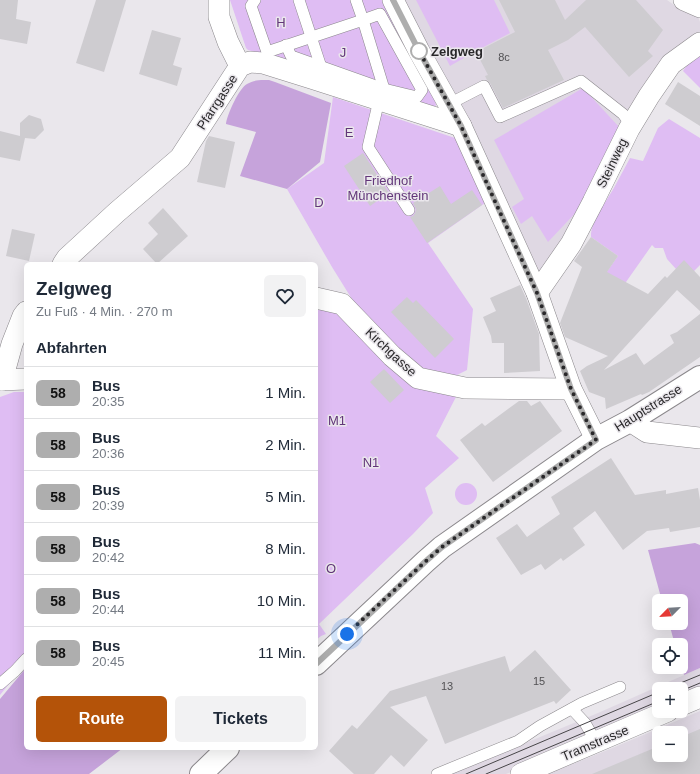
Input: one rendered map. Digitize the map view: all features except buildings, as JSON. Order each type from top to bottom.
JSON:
[{"type":"main road","name":"Hauptstrasse","points":[[318,662],[442,547],[596,440],[630,421],[700,377]]},
{"type":"main road","points":[[201,774],[226,750]]},
{"type":"street","points":[[219,0],[220,17],[228,42],[240,66]]},
{"type":"street","points":[[393,0],[419,51],[461,126],[537,293],[571,389],[596,440]]},
{"type":"street","points":[[684,0],[700,7]]},
{"type":"street","name":"Steinweg","points":[[537,293],[571,244],[632,125],[649,96],[671,64],[700,43]]},
{"type":"street","name":"Pfarrgasse","points":[[64,262],[117,212],[180,158],[240,66],[250,62],[263,64],[381,95],[461,126]]},
{"type":"street","name":"Kirchgasse","points":[[318,298],[342,304],[392,356],[418,378],[465,388],[571,389]]},
{"type":"street","points":[[24,315],[12,344],[1,380],[24,379]]},
{"type":"street","points":[[630,421],[647,432],[700,438]]},
{"type":"street","points":[[688,703],[700,697]]},
{"type":"street","name":"Tramstrasse","points":[[521,774],[652,718]]},
{"type":"lane","points":[[255,0],[251,6],[267,52],[286,45],[380,14],[422,90],[417,97],[381,95],[321,67],[291,56],[286,45]]},
{"type":"lane","points":[[299,0],[321,67]]},
{"type":"lane","points":[[356,0],[363,20],[381,95],[368,147],[409,210]]},
{"type":"lane","points":[[448,104],[484,86],[500,117],[581,81],[622,114],[632,125]]},
{"type":"lane","points":[[0,684],[24,661]]},
{"type":"lane","points":[[437,774],[518,741],[540,726],[582,703],[620,687]]},
{"type":"lane","points":[[572,709],[585,723],[596,742]]},
{"type":"shaded area","points":[[393,0],[667,0],[681,10],[697,13],[700,22],[700,43],[671,64],[537,293]]},
{"type":"shaded area","points":[[257,80],[269,80],[331,103],[320,162],[287,189],[240,176],[256,132],[226,124],[234,102],[244,86]]},
{"type":"shaded area","points":[[695,543],[700,545],[700,668],[688,673],[688,638],[673,638],[671,630],[688,630],[688,594],[660,594],[648,550]]},
{"type":"shaded area","points":[[700,668],[700,690],[688,696],[688,682],[668,682]]},
{"type":"shaded area","points":[[24,670],[24,750],[120,750],[89,774],[0,774],[0,699]]},
{"type":"shaded area","points":[[652,689],[652,711],[506,774],[451,774]]},
{"type":"shaded area","points":[[700,711],[700,774],[548,774],[652,731],[652,762],[688,762],[688,726],[664,726],[683,718],[688,718],[688,716]]},
{"type":"green space","points":[[230,0],[382,0],[435,100],[436,105],[431,109],[248,50],[246,48]]},
{"type":"green space","points":[[416,0],[494,0],[510,33],[450,66]]},
{"type":"green space","points":[[700,53],[700,88],[683,71],[687,65]]},
{"type":"green space","points":[[583,88],[620,128],[581,207],[548,242],[532,216],[521,224],[512,207],[524,199],[494,140]]},
{"type":"green space","name":"Friedhof Münchenstein","points":[[333,97],[455,138],[485,203],[428,243],[473,309],[467,370],[457,375],[434,377],[418,369],[355,304],[287,189],[324,163]]},
{"type":"green space","points":[[669,119],[700,138],[700,265],[694,271],[676,269],[667,259],[663,248],[655,248],[652,245],[619,294],[601,280],[618,256],[591,237],[591,231],[596,218],[630,158],[643,161],[658,128]]},
{"type":"green space","points":[[318,309],[340,311],[371,340],[458,393],[436,436],[459,458],[425,488],[433,513],[319,624],[326,634],[318,638]]},
{"type":"green space","points":[[14,392],[24,392],[24,665],[0,695],[0,397]]},
{"type":"green space","points":[[466,483],[474,486],[477,494],[474,502],[466,505],[458,502],[455,494],[458,486]]},
{"type":"tram line","points":[[683,682],[700,675]]},
{"type":"tram line","points":[[688,688],[700,683]]},
{"type":"tram line","points":[[466,774],[652,695]]},
{"type":"tram line","points":[[486,774],[652,704]]},
{"type":"bus line","name":"58","points":[[318,662],[442,547],[596,440],[571,389],[537,293],[461,126],[419,51],[393,0]]},
{"type":"place","name":"Zelgweg","points":[[419,51]]},
{"type":"route","points":[[347,634],[442,547],[596,440],[571,389],[537,293],[461,126],[419,51]]},
{"type":"park label","name":"H","points":[[281,22]]},
{"type":"park label","name":"J","points":[[343,52]]},
{"type":"park label","name":"E","points":[[349,132]]},
{"type":"park label","name":"D","points":[[319,202]]},
{"type":"park label","name":"M1","points":[[337,420]]},
{"type":"park label","name":"N1","points":[[371,462]]},
{"type":"park label","name":"O","points":[[331,568]]}]
